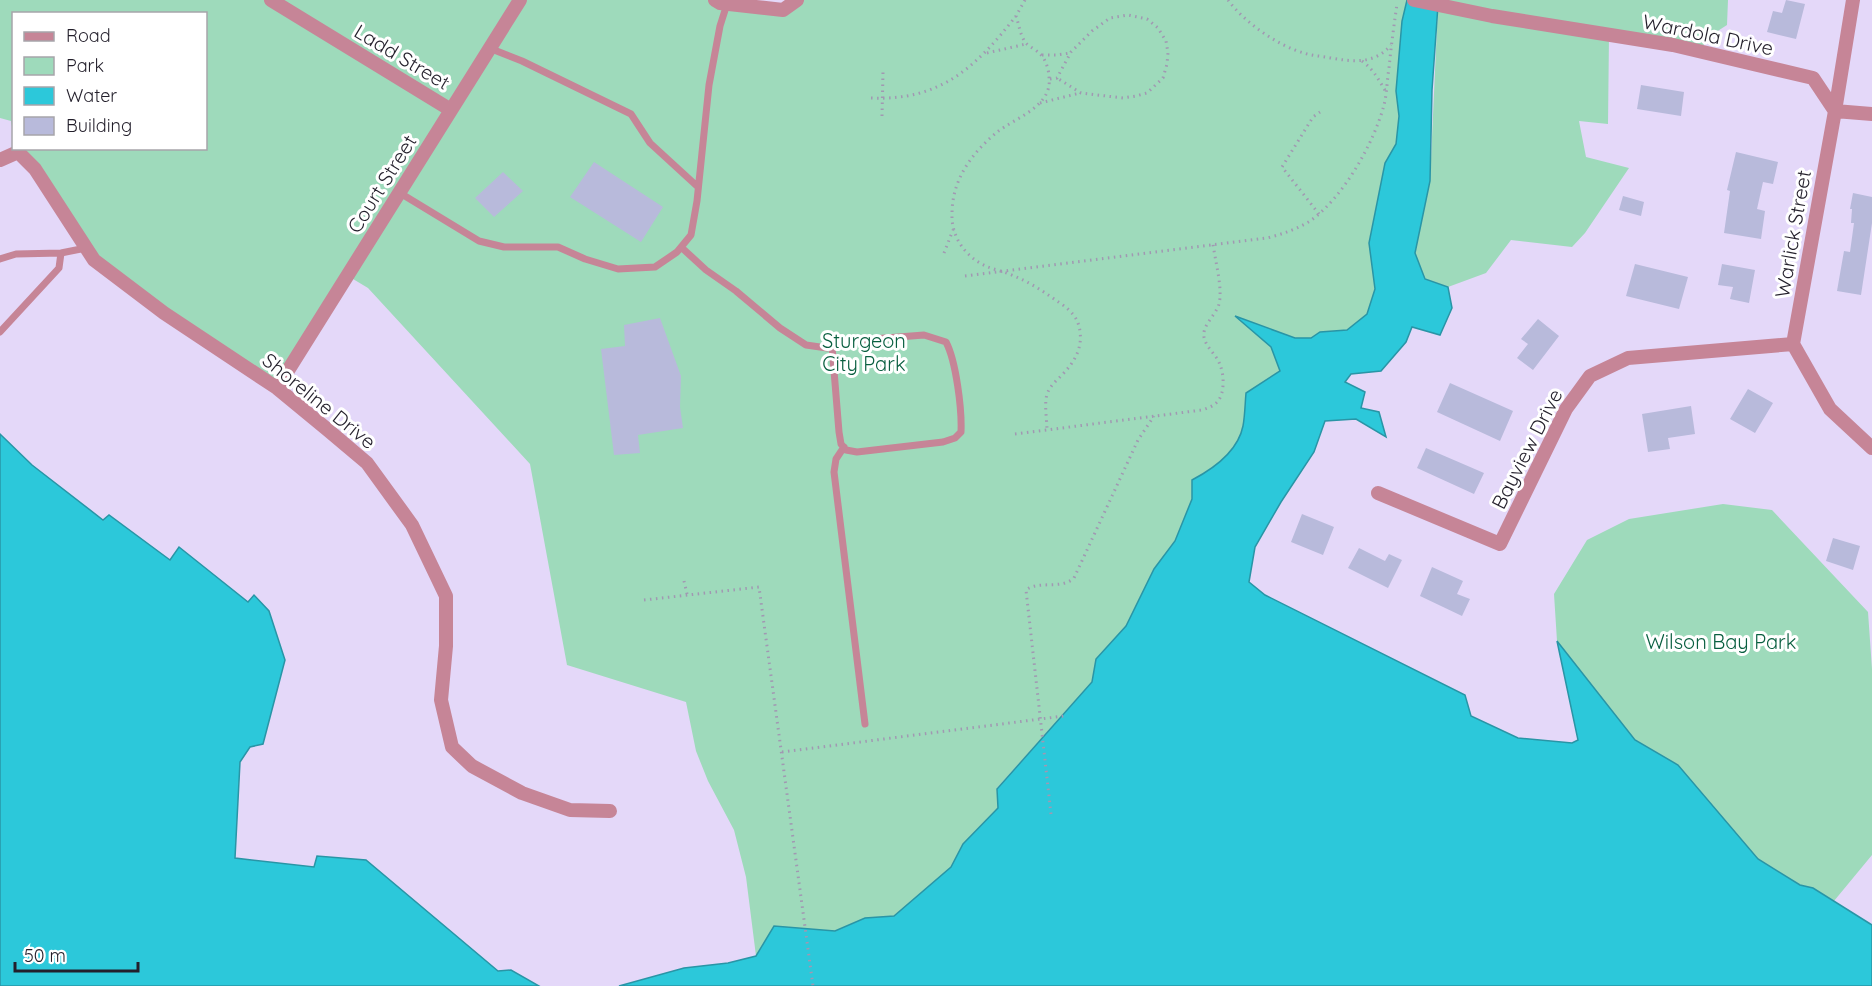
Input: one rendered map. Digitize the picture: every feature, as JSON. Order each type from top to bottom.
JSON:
[{"type":"street","name":"Ladd Street","points":[[271,0],[451,110]]},
{"type":"street","name":"Court Street","points":[[278,388],[520,0]]},
{"type":"street","points":[[721,2],[783,10],[797,0]]},
{"type":"street","name":"Wardola Drive","points":[[1414,0],[1492,16],[1673,45],[1813,78],[1835,111]]},
{"type":"street","name":"Warlick Street","points":[[1793,344],[1853,0]]},
{"type":"street","points":[[1835,111],[1872,114]]},
{"type":"street","name":"Shoreline Drive","points":[[0,159],[18,152],[35,169],[94,260],[164,313],[278,388],[367,464],[412,525],[446,596],[446,646],[441,700],[452,747],[472,766],[522,793],[570,810],[610,811]]},
{"type":"street","points":[[1793,344],[1830,409],[1872,448]]},
{"type":"street","name":"Bayview Drive","points":[[1378,493],[1500,544],[1566,409],[1590,376],[1628,358],[1793,344]]},
{"type":"lane","points":[[399,193],[479,241],[504,247],[558,247],[585,259],[618,269],[655,267],[677,252],[691,235],[709,85],[720,26],[721,2]]},
{"type":"lane","points":[[489,48],[522,61],[631,114],[650,142],[698,187]]},
{"type":"lane","points":[[681,247],[706,270],[736,291],[780,328],[806,345],[827,348],[832,346],[847,341],[924,335],[946,342],[952,353],[961,432],[955,438],[944,442],[857,452],[846,450],[839,432],[832,346]]},
{"type":"lane","points":[[0,260],[16,254],[62,253],[86,248]]},
{"type":"lane","points":[[0,332],[59,268],[62,253]]},
{"type":"lane","points":[[844,447],[836,459],[834,472],[865,724]]},
{"type":"path","points":[[871,98],[914,96],[940,87],[986,53],[1016,16],[1025,0]]},
{"type":"path","points":[[1228,0],[1256,28],[1277,42],[1303,53],[1347,61],[1362,61],[1384,54],[1392,45]]},
{"type":"path","points":[[965,276],[1282,235],[1309,221],[1319,214],[1351,175],[1370,140],[1384,104],[1397,4]]},
{"type":"path","points":[[1038,104],[1062,96],[1081,93],[1123,98],[1147,93],[1162,78],[1167,64],[1166,41],[1158,28],[1147,19],[1128,15],[1110,18],[1092,31],[1071,52],[1057,78]]},
{"type":"path","points":[[1016,16],[1026,44],[1042,55],[1071,52]]},
{"type":"path","points":[[986,53],[1026,44]]},
{"type":"path","points":[[1042,55],[1050,85],[1034,109],[998,132],[965,165],[954,194],[952,226],[964,250],[972,258],[1033,285],[1065,306],[1077,320],[1081,333],[1080,348],[1067,371],[1047,393],[1047,430]]},
{"type":"path","points":[[1362,61],[1369,66],[1386,92]]},
{"type":"path","points":[[882,72],[882,116]]},
{"type":"path","points":[[1050,79],[1057,78],[1081,93]]},
{"type":"path","points":[[1319,214],[1282,167],[1312,117],[1320,112]]},
{"type":"path","points":[[944,254],[954,230]]},
{"type":"path","points":[[1015,434],[1202,410],[1218,401],[1223,381],[1220,364],[1204,338],[1204,331],[1219,303],[1213,244]]},
{"type":"path","points":[[1051,814],[1026,590],[1031,587],[1070,582],[1077,573],[1138,440],[1154,416]]},
{"type":"path","points":[[684,581],[687,594]]},
{"type":"path","points":[[644,600],[759,587],[813,986]]},
{"type":"path","points":[[782,752],[1064,716]]},
{"type":"green space","name":"Sturgeon City Park","points":[[0,0],[715,0],[782,10],[797,0],[1407,0],[1402,21],[1396,91],[1399,116],[1396,144],[1385,163],[1369,242],[1375,289],[1367,314],[1347,330],[1320,332],[1311,338],[1295,338],[1237,317],[1271,347],[1280,371],[1246,393],[1243,426],[1236,443],[1216,465],[1192,480],[1192,499],[1175,541],[1154,569],[1126,626],[1096,659],[1092,682],[997,788],[998,808],[963,844],[951,867],[894,916],[865,918],[835,931],[774,927],[756,956],[746,877],[734,830],[708,781],[696,751],[686,702],[567,665],[530,464],[368,288],[348,276],[277,388],[94,260],[18,150],[207,150],[207,12],[12,12],[12,126],[11,121],[0,118]]},
{"type":"green space","points":[[1414,0],[1728,0],[1727,25],[1713,34],[1698,51],[1609,35],[1608,124],[1579,121],[1586,157],[1629,168],[1585,233],[1572,247],[1511,240],[1486,273],[1448,287],[1425,279],[1415,253],[1430,181],[1438,5]]},
{"type":"green space","name":"Wilson Bay Park","points":[[1723,504],[1772,510],[1868,612],[1872,669],[1872,855],[1834,901],[1813,888],[1800,885],[1758,859],[1678,765],[1635,740],[1557,641],[1554,594],[1587,540],[1629,519]]},
{"type":"water","points":[[1407,0],[1438,5],[1432,90],[1430,181],[1415,253],[1425,279],[1448,287],[1452,308],[1440,335],[1412,327],[1406,342],[1381,371],[1351,374],[1345,382],[1365,392],[1361,408],[1379,412],[1386,437],[1356,419],[1325,421],[1314,452],[1255,547],[1249,582],[1265,595],[1465,695],[1471,716],[1518,738],[1572,743],[1578,740],[1557,641],[1635,740],[1678,765],[1758,859],[1800,885],[1813,888],[1872,925],[1872,986],[619,986],[684,968],[728,963],[756,956],[774,926],[835,931],[865,918],[894,916],[951,867],[963,844],[998,808],[997,789],[1092,682],[1096,659],[1126,626],[1154,569],[1175,541],[1192,499],[1192,480],[1216,465],[1236,443],[1243,426],[1246,393],[1280,371],[1271,347],[1235,316],[1295,338],[1311,338],[1320,332],[1347,330],[1367,314],[1375,289],[1369,243],[1385,163],[1396,144],[1399,116],[1396,91],[1402,21]]},
{"type":"water","points":[[0,434],[32,465],[103,520],[109,515],[170,560],[179,547],[248,602],[254,595],[269,611],[285,660],[263,744],[250,747],[240,762],[235,858],[314,867],[317,856],[366,860],[498,971],[511,970],[539,986],[0,986]]},
{"type":"building","points":[[1786,0],[1805,4],[1796,39],[1767,32],[1773,11],[1782,13]]},
{"type":"building","points":[[1641,85],[1684,92],[1681,116],[1637,109]]},
{"type":"building","points":[[1736,152],[1778,162],[1773,184],[1763,182],[1757,209],[1765,211],[1761,239],[1724,233],[1730,191],[1727,190]]},
{"type":"building","points":[[594,162],[663,207],[641,242],[570,197]]},
{"type":"building","points":[[503,172],[523,191],[494,217],[475,198]]},
{"type":"building","points":[[1853,193],[1872,197],[1872,223],[1861,295],[1837,291],[1844,251],[1850,252],[1854,223],[1851,223],[1852,209],[1850,209]]},
{"type":"building","points":[[1623,196],[1644,202],[1641,216],[1619,210]]},
{"type":"building","points":[[1635,264],[1688,277],[1679,309],[1626,296]]},
{"type":"building","points":[[1722,264],[1755,270],[1749,303],[1730,299],[1733,287],[1718,285]]},
{"type":"building","points":[[660,318],[681,376],[680,407],[683,428],[638,435],[640,453],[614,455],[601,349],[625,346],[624,325]]},
{"type":"building","points":[[1538,319],[1559,336],[1533,370],[1517,358],[1528,344],[1521,339]]},
{"type":"building","points":[[1450,383],[1513,411],[1500,441],[1437,412]]},
{"type":"building","points":[[1748,389],[1773,403],[1755,433],[1730,419]]},
{"type":"building","points":[[1691,406],[1695,434],[1668,438],[1670,449],[1648,452],[1642,414]]},
{"type":"building","points":[[1426,448],[1484,473],[1474,494],[1417,468]]},
{"type":"building","points":[[1302,514],[1334,527],[1323,555],[1291,542]]},
{"type":"building","points":[[1833,538],[1860,546],[1853,570],[1826,561]]},
{"type":"building","points":[[1359,548],[1385,561],[1389,554],[1402,560],[1388,588],[1348,568]]},
{"type":"building","points":[[1432,567],[1463,581],[1457,594],[1470,599],[1462,616],[1420,596]]}]
